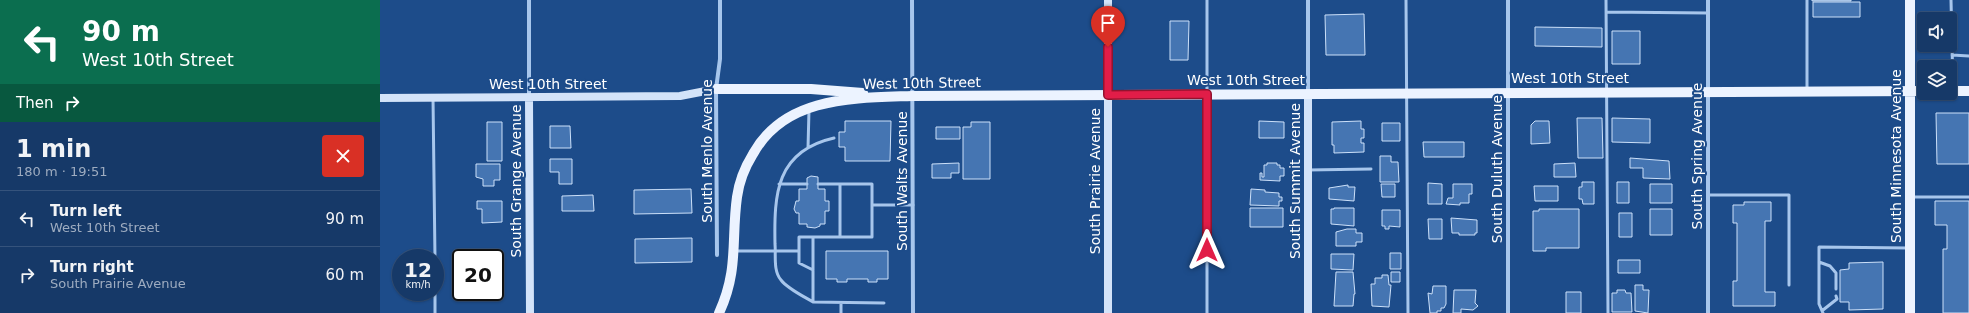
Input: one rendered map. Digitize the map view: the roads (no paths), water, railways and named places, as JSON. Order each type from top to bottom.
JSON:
[{"type":"main road","name":"South Minnesota Avenue","points":[[1910,0],[1910,313]]},
{"type":"main road","points":[[716,89],[811,89],[912,96]]},
{"type":"main road","name":"West 10th Street","points":[[719,313],[731,280],[735,251],[737,197],[746,165],[762,140],[782,121],[809,108],[830,102],[854,98],[912,96],[1917,91]]},
{"type":"main road","points":[[1957,91],[1969,91]]},
{"type":"street","name":"South Grange Avenue","points":[[529,0],[530,313]]},
{"type":"street","name":"South Menlo Avenue","points":[[717,255],[716,89],[720,59],[720,0]]},
{"type":"street","name":"South Walts Avenue","points":[[912,0],[913,313]]},
{"type":"street","name":"South Prairie Avenue","points":[[1108,0],[1108,313]]},
{"type":"street","name":"South Summit Avenue","points":[[1308,0],[1308,313]]},
{"type":"street","name":"South Duluth Avenue","points":[[1508,0],[1508,313]]},
{"type":"street","name":"South Spring Avenue","points":[[1708,0],[1708,313]]},
{"type":"street","name":"West 10th Street","points":[[380,98],[680,96],[716,89]]},
{"type":"lane","points":[[1207,0],[1207,313]]},
{"type":"lane","points":[[1406,0],[1408,313]]},
{"type":"lane","points":[[1606,0],[1608,313]]},
{"type":"lane","points":[[1807,0],[1807,91]]},
{"type":"lane","points":[[1951,0],[1952,60]]},
{"type":"lane","points":[[1606,12],[1708,13]]},
{"type":"lane","points":[[1952,56],[1969,56]]},
{"type":"lane","points":[[433,98],[435,249]]},
{"type":"lane","points":[[808,148],[809,108]]},
{"type":"lane","points":[[834,138],[818,142],[808,148],[785,170],[775,206],[776,267],[780,279],[813,302],[884,303]]},
{"type":"lane","points":[[1308,170],[1371,169]]},
{"type":"lane","points":[[780,184],[807,184]]},
{"type":"lane","points":[[813,270],[799,263],[799,237],[872,237],[872,184],[818,184]]},
{"type":"lane","points":[[840,184],[840,237]]},
{"type":"lane","points":[[1708,195],[1789,195],[1789,284]]},
{"type":"lane","points":[[1910,197],[1969,197]]},
{"type":"lane","points":[[872,205],[913,205]]},
{"type":"lane","points":[[813,237],[813,302]]},
{"type":"lane","points":[[1836,296],[1836,299],[1823,312],[1819,304],[1819,247],[1910,248]]},
{"type":"lane","points":[[735,251],[799,251]]},
{"type":"lane","points":[[1819,262],[1830,266],[1836,272],[1836,288]]},
{"type":"lane","points":[[435,301],[435,313]]},
{"type":"lane","points":[[841,303],[841,313]]}]
